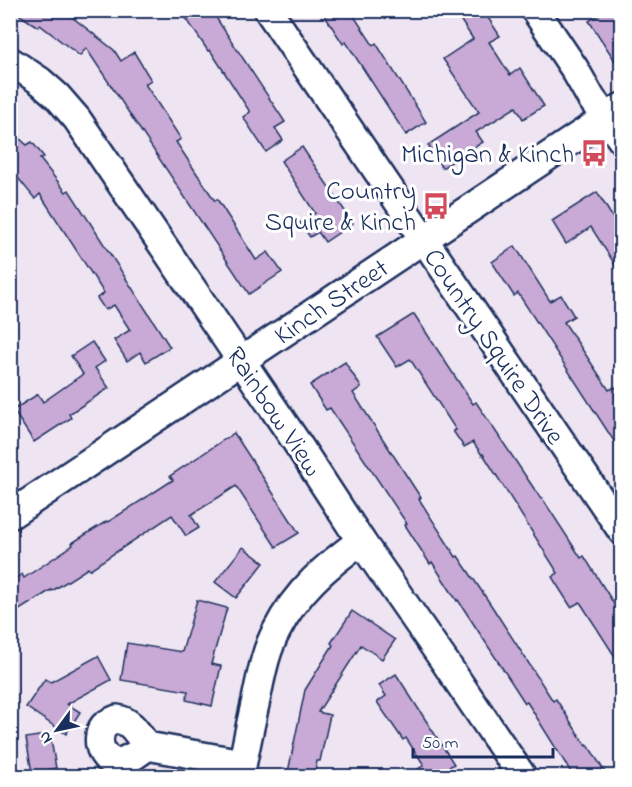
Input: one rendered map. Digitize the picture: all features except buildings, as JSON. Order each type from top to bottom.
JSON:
[{"type":"street","name":"Country Squire Drive","points":[[268,10],[621,531]]},
{"type":"street","points":[[535,10],[591,98],[614,112],[621,140]]},
{"type":"street","name":"Rainbow View","points":[[10,61],[40,81],[77,119],[522,777]]},
{"type":"street","name":"Kinch Street","points":[[13,509],[241,362],[614,112]]},
{"type":"street","points":[[147,746],[241,770],[264,666],[275,632],[287,611],[313,580],[361,541]]},
{"type":"place","name":"Michigan & Kinch","points":[[594,153]]},
{"type":"place","name":"Country Squire & Kinch","points":[[436,206]]}]
